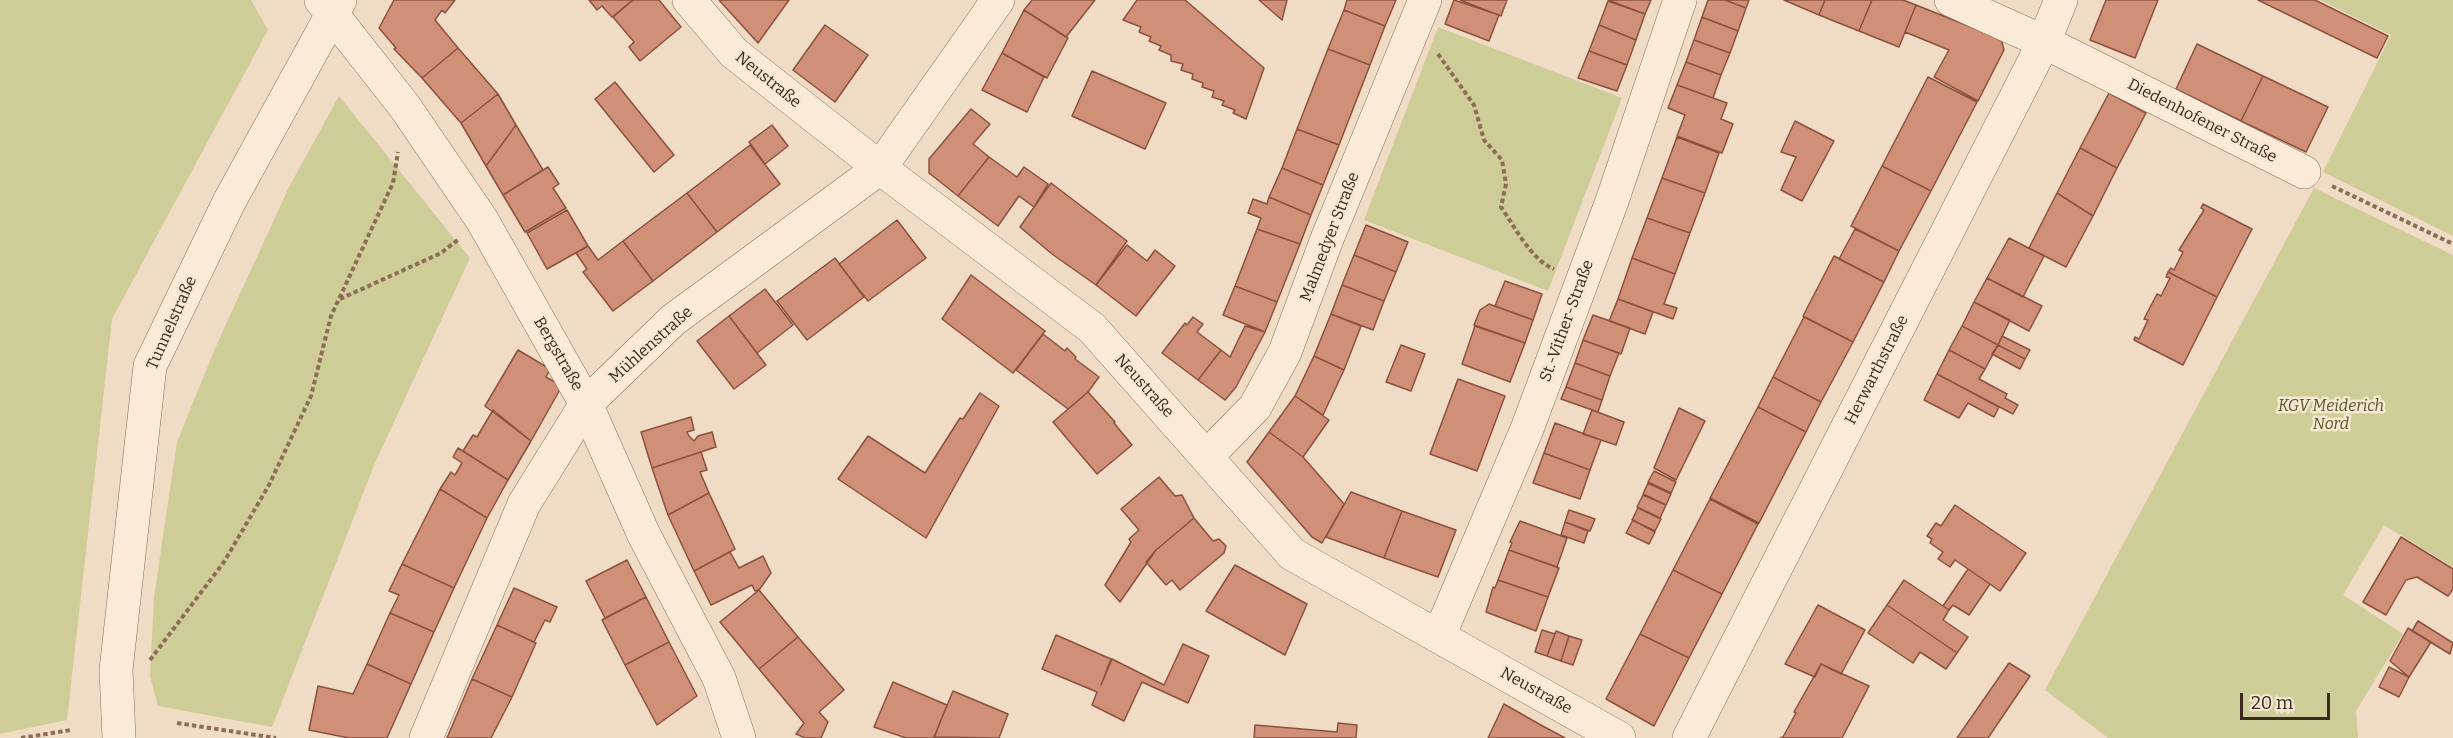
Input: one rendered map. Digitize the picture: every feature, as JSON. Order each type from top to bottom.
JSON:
[{"type":"street","name":"Neustraße","points":[[689,0],[734,53],[880,168],[1092,328],[1292,554],[1619,738]]},
{"type":"street","name":"Mühlenstraße","points":[[426,738],[524,504],[586,404],[673,320],[880,168],[998,0]]},
{"type":"street","name":"Malmedyer Straße","points":[[1206,456],[1255,407],[1285,352],[1328,238],[1425,0]]},
{"type":"street","name":"St.-Vither-Straße","points":[[1439,636],[1527,429],[1582,281],[1680,0]]},
{"type":"street","name":"Diedenhofener Straße","points":[[1951,0],[2044,42],[2304,172]]},
{"type":"street","name":"Herwarthstraße","points":[[1689,738],[2044,42],[2061,0]]},
{"type":"street","name":"Bergstraße","points":[[331,4],[482,220],[586,404],[644,535],[719,678],[739,738]]},
{"type":"street","name":"Tunnelstraße","points":[[119,738],[116,670],[150,366],[229,202],[331,4]]},
{"type":"path","points":[[1413,30],[1431,45],[1474,105],[1484,140],[1502,160],[1506,184],[1501,207],[1546,266],[1582,281]]},
{"type":"path","points":[[149,661],[224,562],[269,485],[311,396],[332,316],[393,183],[405,108]]},
{"type":"path","points":[[2304,172],[2453,244]]},
{"type":"path","points":[[339,299],[441,253],[482,220]]},
{"type":"path","points":[[177,723],[276,738]]},
{"type":"path","points":[[21,738],[71,730]]},
{"type":"green space","points":[[0,0],[251,0],[268,30],[112,319],[67,720],[0,734]]},
{"type":"green space","points":[[2320,0],[2453,0],[2453,236],[2323,172],[2391,35]]},
{"type":"green space","points":[[1438,27],[1622,98],[1548,291],[1364,220]]},
{"type":"green space","points":[[339,96],[470,258],[375,463],[272,727],[158,706],[150,676],[154,597],[177,442],[216,346],[289,187]]},
{"type":"green space","name":"KGV Meiderich Nord","points":[[2314,188],[2453,255],[2453,567],[2384,525],[2343,595],[2403,634],[2356,711],[2358,738],[2108,738],[2045,690]]},
{"type":"building","points":[[394,0],[455,0],[445,13],[442,10],[435,20],[458,48],[422,78],[394,49],[396,48],[379,28]]},
{"type":"building","points":[[589,0],[633,0],[612,17],[602,6],[597,10]]},
{"type":"building","points":[[633,0],[659,0],[681,27],[640,61],[629,47],[634,42],[613,17]]},
{"type":"building","points":[[719,0],[789,0],[758,43]]},
{"type":"building","points":[[1032,0],[1095,0],[1066,37],[1024,10]]},
{"type":"building","points":[[1137,0],[1185,0],[1264,68],[1246,119],[1233,113],[1235,110],[1222,105],[1224,101],[1212,97],[1214,91],[1202,87],[1203,83],[1192,79],[1193,74],[1181,70],[1183,64],[1171,61],[1171,55],[1159,50],[1161,46],[1149,41],[1151,37],[1139,32],[1141,27],[1123,20]]},
{"type":"building","points":[[1259,0],[1287,0],[1282,20]]},
{"type":"building","points":[[1347,0],[1396,0],[1385,26],[1344,10]]},
{"type":"building","points":[[1454,0],[1499,15],[1489,41],[1445,24]]},
{"type":"building","points":[[1460,0],[1507,0],[1501,16]]},
{"type":"building","points":[[1608,0],[1651,0],[1645,14]]},
{"type":"building","points":[[1708,0],[1725,0],[1746,8],[1738,31],[1702,17]]},
{"type":"building","points":[[1725,0],[1749,0],[1746,8]]},
{"type":"building","points":[[1784,0],[1825,0],[1819,15]]},
{"type":"building","points":[[1825,0],[1872,0],[1859,31],[1819,15]]},
{"type":"building","points":[[1872,0],[1903,0],[1916,5],[1899,47],[1859,31]]},
{"type":"building","points":[[2106,0],[2158,0],[2135,58],[2090,40]]},
{"type":"building","points":[[2258,0],[2315,0],[2388,36],[2377,58]]},
{"type":"building","points":[[1608,1],[1645,14],[1636,40],[1599,25]]},
{"type":"building","points":[[1916,5],[2001,39],[2004,50],[1978,101],[1934,77],[1949,50],[1905,32]]},
{"type":"building","points":[[1024,10],[1068,38],[1047,78],[1002,53]]},
{"type":"building","points":[[1344,10],[1385,26],[1370,65],[1328,49]]},
{"type":"building","points":[[1702,17],[1738,31],[1730,53],[1694,40]]},
{"type":"building","points":[[825,25],[868,55],[835,102],[793,70]]},
{"type":"building","points":[[1599,25],[1636,40],[1627,65],[1589,51]]},
{"type":"building","points":[[1694,40],[1730,53],[1721,75],[1686,62]]},
{"type":"building","points":[[2197,44],[2263,76],[2241,121],[2176,89]]},
{"type":"building","points":[[458,48],[498,94],[461,123],[422,78]]},
{"type":"building","points":[[1328,49],[1370,65],[1339,145],[1297,129]]},
{"type":"building","points":[[1589,51],[1627,65],[1617,91],[1578,78]]},
{"type":"building","points":[[1002,53],[1044,77],[1027,112],[982,90]]},
{"type":"building","points":[[1686,62],[1721,75],[1713,98],[1677,85]]},
{"type":"building","points":[[1092,71],[1166,103],[1145,149],[1072,116]]},
{"type":"building","points":[[2263,76],[2328,107],[2306,152],[2241,121]]},
{"type":"building","points":[[1928,77],[1977,102],[1931,191],[1882,166]]},
{"type":"building","points":[[615,82],[674,155],[654,172],[595,99]]},
{"type":"building","points":[[1677,85],[1727,103],[1721,119],[1733,124],[1722,153],[1677,136],[1685,115],[1668,108]]},
{"type":"building","points":[[2109,93],[2146,113],[2117,168],[2080,148]]},
{"type":"building","points":[[498,94],[516,125],[486,166],[461,123]]},
{"type":"building","points":[[971,109],[990,124],[973,144],[989,157],[958,196],[929,173],[929,159]]},
{"type":"building","points":[[1795,121],[1834,141],[1802,201],[1781,190],[1796,157],[1781,152]]},
{"type":"building","points":[[516,125],[543,170],[503,195],[486,166]]},
{"type":"building","points":[[772,125],[788,146],[765,164],[749,142]]},
{"type":"building","points":[[1297,129],[1339,145],[1323,185],[1282,168]]},
{"type":"building","points":[[1677,137],[1719,153],[1705,193],[1662,178]]},
{"type":"building","points":[[750,145],[780,184],[717,232],[687,193]]},
{"type":"building","points":[[2080,148],[2117,168],[2093,216],[2057,193]]},
{"type":"building","points":[[989,157],[1017,177],[1024,167],[1048,184],[1034,207],[1019,196],[998,226],[958,196]]},
{"type":"building","points":[[1882,166],[1931,191],[1899,251],[1851,226]]},
{"type":"building","points":[[548,167],[559,184],[553,188],[566,208],[525,232],[503,195]]},
{"type":"building","points":[[1282,168],[1323,185],[1311,215],[1269,197]]},
{"type":"building","points":[[1662,178],[1705,193],[1690,233],[1647,218]]},
{"type":"building","points":[[1051,183],[1127,241],[1096,285],[1052,254],[1020,227]]},
{"type":"building","points":[[687,193],[717,232],[653,281],[623,241]]},
{"type":"building","points":[[2057,193],[2093,216],[2066,267],[2029,248]]},
{"type":"building","points":[[1269,197],[1311,215],[1300,244],[1257,229],[1261,218],[1248,213],[1253,199],[1267,204]]},
{"type":"building","points":[[2203,204],[2252,229],[2217,297],[2168,272],[2171,268],[2174,270],[2183,252],[2179,250],[2204,210],[2201,208]]},
{"type":"building","points":[[567,210],[588,246],[547,269],[527,233]]},
{"type":"building","points":[[1647,218],[1690,233],[1675,274],[1632,258]]},
{"type":"building","points":[[897,220],[926,258],[868,301],[839,264]]},
{"type":"building","points":[[1366,225],[1408,242],[1396,272],[1354,255]]},
{"type":"building","points":[[1257,229],[1300,244],[1277,302],[1235,286]]},
{"type":"building","points":[[1855,229],[1899,251],[1884,282],[1839,259]]},
{"type":"building","points":[[2009,238],[2044,256],[2023,297],[1987,278]]},
{"type":"building","points":[[623,241],[653,281],[613,311],[583,272],[587,269],[576,253],[588,246],[598,260]]},
{"type":"building","points":[[1127,245],[1147,261],[1155,250],[1175,266],[1136,316],[1096,285]]},
{"type":"building","points":[[1354,255],[1396,272],[1384,301],[1342,285]]},
{"type":"building","points":[[1834,256],[1884,282],[1853,342],[1803,316]]},
{"type":"building","points":[[835,258],[864,297],[807,340],[777,301]]},
{"type":"building","points":[[1632,258],[1675,274],[1664,304],[1677,308],[1673,319],[1618,299]]},
{"type":"building","points":[[2168,272],[2217,297],[2183,365],[2134,340],[2135,337],[2139,339],[2148,320],[2144,319],[2157,294],[2161,296],[2170,278],[2166,277]]},
{"type":"building","points":[[971,275],[1045,331],[1013,373],[942,319]]},
{"type":"building","points":[[1987,278],[2042,306],[2029,331],[1974,302]]},
{"type":"building","points":[[1505,281],[1542,294],[1533,320],[1495,306]]},
{"type":"building","points":[[1342,285],[1384,301],[1373,330],[1331,314]]},
{"type":"building","points":[[1235,286],[1277,302],[1265,332],[1223,315]]},
{"type":"building","points":[[765,289],[793,325],[757,353],[729,316]]},
{"type":"building","points":[[1618,299],[1653,312],[1645,334],[1609,321]]},
{"type":"building","points":[[1974,302],[2010,320],[1998,345],[1962,326]]},
{"type":"building","points":[[1489,304],[1533,320],[1525,343],[1474,325],[1480,310]]},
{"type":"building","points":[[1331,314],[1361,326],[1344,370],[1314,356]]},
{"type":"building","points":[[1593,315],[1630,328],[1621,354],[1583,340]]},
{"type":"building","points":[[729,316],[766,365],[734,389],[697,341]]},
{"type":"building","points":[[1193,317],[1203,324],[1197,332],[1221,350],[1198,380],[1162,353],[1185,323],[1187,325]]},
{"type":"building","points":[[1804,317],[1853,342],[1821,402],[1773,377]]},
{"type":"building","points":[[1245,326],[1265,332],[1236,387],[1225,400],[1198,380],[1221,350],[1230,357]]},
{"type":"building","points":[[1475,326],[1525,343],[1510,382],[1462,364]]},
{"type":"building","points":[[1962,326],[1998,345],[1985,369],[1949,350]]},
{"type":"building","points":[[1043,334],[1065,351],[1067,348],[1076,357],[1075,359],[1099,377],[1088,392],[1068,409],[1016,370]]},
{"type":"building","points":[[2002,336],[2030,350],[2025,359],[1998,345]]},
{"type":"building","points":[[1583,340],[1619,353],[1610,376],[1575,363]]},
{"type":"building","points":[[1401,345],[1425,354],[1411,391],[1386,382]]},
{"type":"building","points":[[1998,345],[2025,359],[2020,369],[1992,354]]},
{"type":"building","points":[[518,350],[550,369],[546,377],[562,386],[531,441],[485,406]]},
{"type":"building","points":[[1949,350],[1985,369],[1979,379],[2007,394],[2005,398],[2018,405],[2013,414],[1937,374]]},
{"type":"building","points":[[1314,356],[1344,370],[1323,415],[1295,396]]},
{"type":"building","points":[[1575,363],[1610,376],[1602,400],[1566,387]]},
{"type":"building","points":[[1937,374],[1999,407],[1994,417],[1968,403],[1959,418],[1924,400]]},
{"type":"building","points":[[1773,377],[1821,402],[1806,432],[1758,407]]},
{"type":"building","points":[[1458,379],[1505,396],[1477,471],[1430,454]]},
{"type":"building","points":[[1566,387],[1602,400],[1598,412],[1561,399]]},
{"type":"building","points":[[1088,392],[1132,445],[1097,474],[1053,422]]},
{"type":"building","points":[[980,393],[999,406],[926,538],[838,479],[868,436],[925,473],[960,418],[963,419]]},
{"type":"building","points":[[1295,396],[1329,420],[1303,457],[1269,432]]},
{"type":"building","points":[[1758,407],[1806,432],[1759,523],[1710,498]]},
{"type":"building","points":[[1679,408],[1705,421],[1676,480],[1654,468]]},
{"type":"building","points":[[493,410],[531,441],[508,480],[463,451],[473,435],[477,437]]},
{"type":"building","points":[[1592,410],[1624,422],[1616,445],[1583,434]]},
{"type":"building","points":[[691,417],[694,430],[687,432],[689,436],[694,441],[698,436],[712,432],[716,447],[652,468],[641,432]]},
{"type":"building","points":[[1555,423],[1601,440],[1590,470],[1544,453]]},
{"type":"building","points":[[1269,432],[1303,457],[1344,504],[1322,543],[1312,537],[1247,462]]},
{"type":"building","points":[[458,448],[508,480],[487,518],[440,489],[451,472],[455,475],[462,463],[453,457]]},
{"type":"building","points":[[701,452],[707,470],[700,472],[709,493],[668,515],[652,468]]},
{"type":"building","points":[[1544,453],[1590,470],[1580,499],[1533,483]]},
{"type":"building","points":[[1654,471],[1676,482],[1671,493],[1648,482]]},
{"type":"building","points":[[1159,477],[1175,496],[1182,495],[1194,518],[1156,550],[1120,602],[1105,585],[1131,542],[1129,539],[1139,530],[1121,509]]},
{"type":"building","points":[[1648,483],[1671,494],[1666,505],[1643,494]]},
{"type":"building","points":[[440,489],[487,518],[454,588],[402,564]]},
{"type":"building","points":[[1351,492],[1402,511],[1384,558],[1326,537]]},
{"type":"building","points":[[709,493],[735,549],[694,571],[668,515]]},
{"type":"building","points":[[1643,495],[1666,505],[1660,518],[1637,507]]},
{"type":"building","points":[[1710,499],[1758,524],[1722,594],[1673,570]]},
{"type":"building","points":[[1955,505],[2026,553],[2000,591],[1955,560],[1950,567],[1938,559],[1943,552],[1930,543],[1932,539],[1927,536],[1936,523],[1941,526]]},
{"type":"building","points":[[1638,508],[1661,519],[1655,531],[1632,520]]},
{"type":"building","points":[[1569,510],[1595,519],[1590,531],[1565,522]]},
{"type":"building","points":[[1402,511],[1456,530],[1438,577],[1384,558]]},
{"type":"building","points":[[1194,518],[1213,541],[1219,539],[1226,546],[1224,553],[1180,590],[1172,580],[1166,585],[1146,562],[1156,550]]},
{"type":"building","points":[[1633,520],[1655,532],[1649,544],[1626,533]]},
{"type":"building","points":[[1520,521],[1567,538],[1557,567],[1509,550],[1512,543],[1510,542]]},
{"type":"building","points":[[1565,522],[1588,531],[1584,543],[1561,535]]},
{"type":"building","points":[[2401,537],[2453,569],[2453,589],[2448,596],[2417,577],[2406,580],[2386,615],[2363,602]]},
{"type":"building","points":[[1509,550],[1559,568],[1548,597],[1498,580]]},
{"type":"building","points":[[730,552],[739,568],[763,556],[771,573],[759,590],[755,591],[752,585],[711,605],[694,571]]},
{"type":"building","points":[[627,560],[646,597],[605,618],[586,581]]},
{"type":"building","points":[[402,564],[454,588],[434,632],[390,613],[399,595],[389,591]]},
{"type":"building","points":[[1235,565],[1307,604],[1285,655],[1206,611]]},
{"type":"building","points":[[1968,569],[1990,584],[1969,615],[1953,605],[1949,610],[1943,606]]},
{"type":"building","points":[[1673,570],[1722,594],[1689,658],[1640,634]]},
{"type":"building","points":[[1498,580],[1548,597],[1536,631],[1486,612],[1493,587],[1495,588]]},
{"type":"building","points":[[1904,580],[1949,610],[1943,620],[1968,637],[1957,653],[1887,605]]},
{"type":"building","points":[[514,588],[557,607],[550,622],[545,620],[534,642],[497,625]]},
{"type":"building","points":[[759,590],[798,637],[759,669],[720,622]]},
{"type":"building","points":[[646,597],[669,642],[625,665],[602,620]]},
{"type":"building","points":[[1818,605],[1865,630],[1841,674],[1821,664],[1815,677],[1785,664]]},
{"type":"building","points":[[1887,605],[1957,653],[1946,669],[1920,652],[1913,663],[1868,633]]},
{"type":"building","points":[[390,613],[434,632],[411,684],[367,664]]},
{"type":"building","points":[[2418,621],[2453,643],[2450,654],[2412,631]]},
{"type":"building","points":[[497,625],[536,643],[512,697],[472,679]]},
{"type":"building","points":[[2408,628],[2431,642],[2409,677],[2390,661]]},
{"type":"building","points":[[1542,630],[1555,634],[1547,656],[1535,652]]},
{"type":"building","points":[[1556,631],[1569,636],[1561,661],[1547,656]]},
{"type":"building","points":[[1640,634],[1689,658],[1654,726],[1606,699]]},
{"type":"building","points":[[1056,635],[1111,659],[1101,685],[1112,659],[1164,685],[1183,644],[1209,656],[1188,703],[1142,682],[1124,721],[1092,705],[1097,692],[1042,669]]},
{"type":"building","points":[[1569,636],[1582,640],[1573,665],[1561,661]]},
{"type":"building","points":[[798,637],[844,690],[819,712],[828,722],[821,738],[805,738],[796,734],[804,723],[759,669]]},
{"type":"building","points":[[669,642],[697,696],[657,725],[625,665]]},
{"type":"building","points":[[2009,663],[2030,676],[1988,738],[1957,738]]},
{"type":"building","points":[[367,664],[411,684],[387,738],[349,738],[309,730],[318,686],[353,694]]},
{"type":"building","points":[[1821,664],[1869,686],[1842,738],[1780,738],[1783,737]]},
{"type":"building","points":[[2389,667],[2409,677],[2399,697],[2379,687]]},
{"type":"building","points":[[472,679],[512,697],[491,738],[447,738]]},
{"type":"building","points":[[893,682],[947,705],[934,738],[906,738],[874,727]]},
{"type":"building","points":[[953,691],[1008,714],[999,738],[934,737]]},
{"type":"building","points":[[1504,704],[1539,724],[1565,738],[1488,738]]},
{"type":"building","points":[[1338,723],[1357,725],[1356,738],[1254,738],[1255,725],[1337,732]]}]
